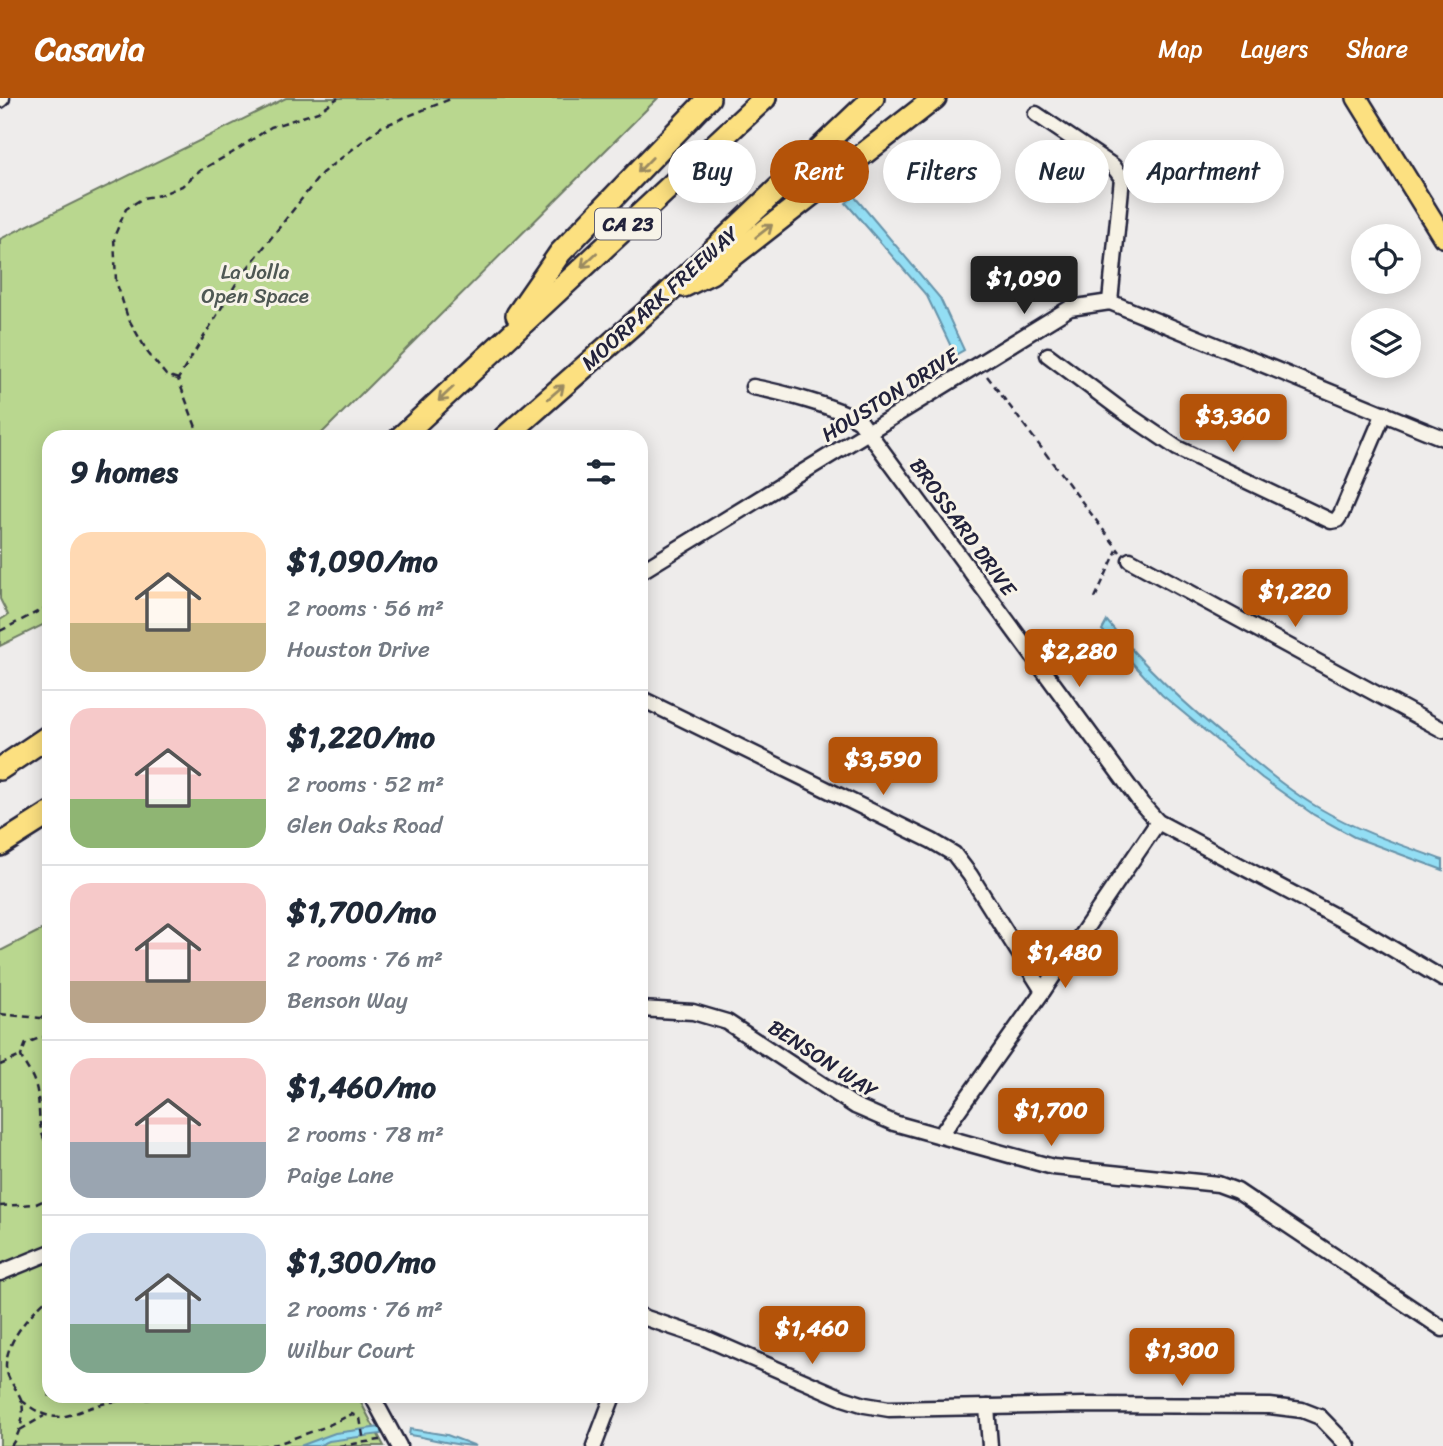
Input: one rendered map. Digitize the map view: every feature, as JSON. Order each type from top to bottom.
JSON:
[{"type":"highway","points":[[491,351],[561,253],[709,98]]},
{"type":"highway","name":"CA 23","points":[[408,430],[765,98]]},
{"type":"highway","name":"MOORPARK FREEWAY","points":[[514,430],[666,295],[873,98]]},
{"type":"highway","points":[[666,295],[711,273],[935,98]]},
{"type":"highway","points":[[0,769],[42,741]]},
{"type":"highway","points":[[0,845],[42,818]]},
{"type":"main road","points":[[1357,98],[1443,237]]},
{"type":"street","points":[[1035,114],[1113,166],[1122,178],[1110,302],[1443,439]]},
{"type":"street","name":"HOUSTON DRIVE","points":[[648,567],[1070,308],[1110,302]]},
{"type":"street","points":[[1048,355],[1177,448],[1331,521],[1337,520],[1345,508],[1384,413]]},
{"type":"street","name":"BROSSARD DRIVE","points":[[753,387],[847,412],[860,421],[1133,792],[1158,822],[1361,930],[1443,979]]},
{"type":"street","points":[[1128,558],[1443,730]]},
{"type":"street","points":[[648,702],[932,841],[954,855],[970,875],[1043,991]]},
{"type":"street","points":[[940,1136],[1158,822]]},
{"type":"street","name":"BENSON WAY","points":[[648,1009],[692,1012],[727,1022],[855,1107],[894,1124],[1052,1167],[1201,1182],[1237,1191],[1443,1329]]},
{"type":"street","points":[[0,1273],[42,1255]]},
{"type":"street","points":[[648,1322],[705,1338],[865,1405],[889,1409],[1084,1405],[1270,1406],[1302,1409],[1320,1417],[1348,1446]]},
{"type":"street","points":[[376,1403],[397,1442]]},
{"type":"street","points":[[594,1446],[611,1403]]},
{"type":"street","points":[[987,1408],[990,1446]]},
{"type":"path","points":[[178,379],[166,375],[148,354],[128,318],[116,282],[114,237],[126,209],[143,198],[160,195],[182,186],[199,171],[271,127],[318,112],[338,98]]},
{"type":"path","points":[[178,379],[239,279],[322,173],[381,127],[453,98]]},
{"type":"path","points":[[978,365],[1117,550],[1128,558]]},
{"type":"path","points":[[178,379],[197,430]]},
{"type":"path","points":[[1095,598],[1117,550]]},
{"type":"path","points":[[0,631],[42,610]]},
{"type":"path","points":[[0,1014],[42,1017]]},
{"type":"path","points":[[0,1065],[21,1056],[26,1043],[42,1037]]},
{"type":"path","points":[[21,1056],[34,1080],[42,1131]]},
{"type":"path","points":[[0,1206],[42,1201]]},
{"type":"path","points":[[42,1304],[33,1312],[9,1351],[6,1366],[11,1385],[21,1399],[44,1416],[55,1418],[72,1415],[108,1403]]},
{"type":"path","points":[[11,1446],[20,1430],[21,1399]]},
{"type":"path","points":[[259,1446],[277,1444],[352,1414],[360,1418],[364,1441]]},
{"type":"path","points":[[20,1430],[44,1416]]},
{"type":"path","points":[[339,1446],[364,1441],[397,1442]]},
{"type":"green space","name":"La Jolla Open Space","points":[[286,98],[658,98],[325,430],[42,430],[42,625],[0,646],[0,620],[8,615],[0,599],[0,239]]},
{"type":"green space","points":[[42,930],[42,1403],[361,1403],[384,1446],[0,1446],[0,951]]},
{"type":"water","points":[[846,203],[860,203],[940,298],[964,350],[955,355],[927,296]]},
{"type":"water","points":[[1107,621],[1154,673],[1188,705],[1289,789],[1349,824],[1443,860],[1443,870],[1354,837],[1314,815],[1262,778],[1162,695],[1102,630]]},
{"type":"water","points":[[381,1427],[381,1434],[329,1441],[318,1446],[300,1446],[335,1433]]},
{"type":"water","points":[[410,1429],[447,1435],[476,1446],[409,1435]]}]
